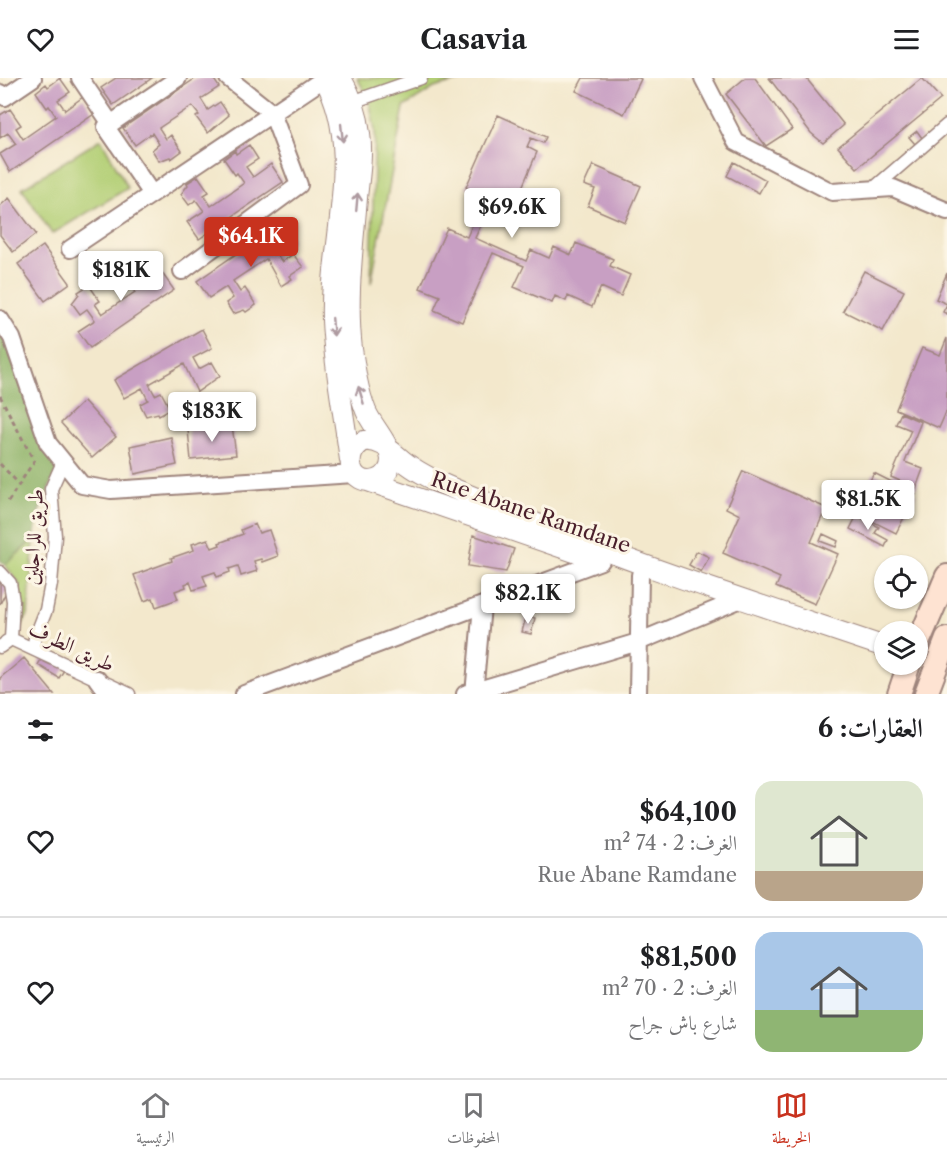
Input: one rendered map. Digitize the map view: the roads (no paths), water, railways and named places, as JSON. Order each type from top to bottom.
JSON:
[{"type":"main road","points":[[928,621],[947,576]]},
{"type":"main road","points":[[928,662],[947,639]]},
{"type":"main road","points":[[899,694],[905,675]]},
{"type":"main road","points":[[926,694],[927,675]]},
{"type":"street","points":[[0,93],[5,97],[33,78]]},
{"type":"street","points":[[80,78],[111,124]]},
{"type":"street","points":[[152,194],[106,127],[178,78]]},
{"type":"street","points":[[182,271],[299,185],[272,113],[228,78]]},
{"type":"street","points":[[70,249],[324,78],[341,119],[344,147],[333,271],[332,320],[357,472]]},
{"type":"street","points":[[0,319],[12,338],[48,443],[82,485],[111,490],[357,472],[375,481],[382,478],[390,468],[390,454],[367,412],[357,379],[352,346],[349,292],[360,168],[360,135],[352,102],[341,78]]},
{"type":"street","points":[[352,102],[421,78]]},
{"type":"street","points":[[703,78],[736,142],[832,192],[893,188],[947,211]]},
{"type":"street","points":[[873,189],[947,125]]},
{"type":"street","points":[[357,472],[353,449],[364,441],[378,441],[409,465],[504,510],[681,579],[874,643]]},
{"type":"street","name":"طريق للراجلين","points":[[33,649],[46,609],[51,584],[55,536],[51,489],[63,462]]},
{"type":"street","name":"Rue Abane Ramdane","points":[[357,472],[640,575],[681,579]]},
{"type":"street","points":[[244,694],[601,561]]},
{"type":"street","points":[[0,572],[10,583],[13,601],[4,644]]},
{"type":"street","points":[[638,694],[640,575]]},
{"type":"street","points":[[482,606],[471,693],[638,642],[741,599]]},
{"type":"street","name":"طريق الطرف","points":[[4,644],[33,649],[129,694]]},
{"type":"street","points":[[97,679],[108,694]]}]
